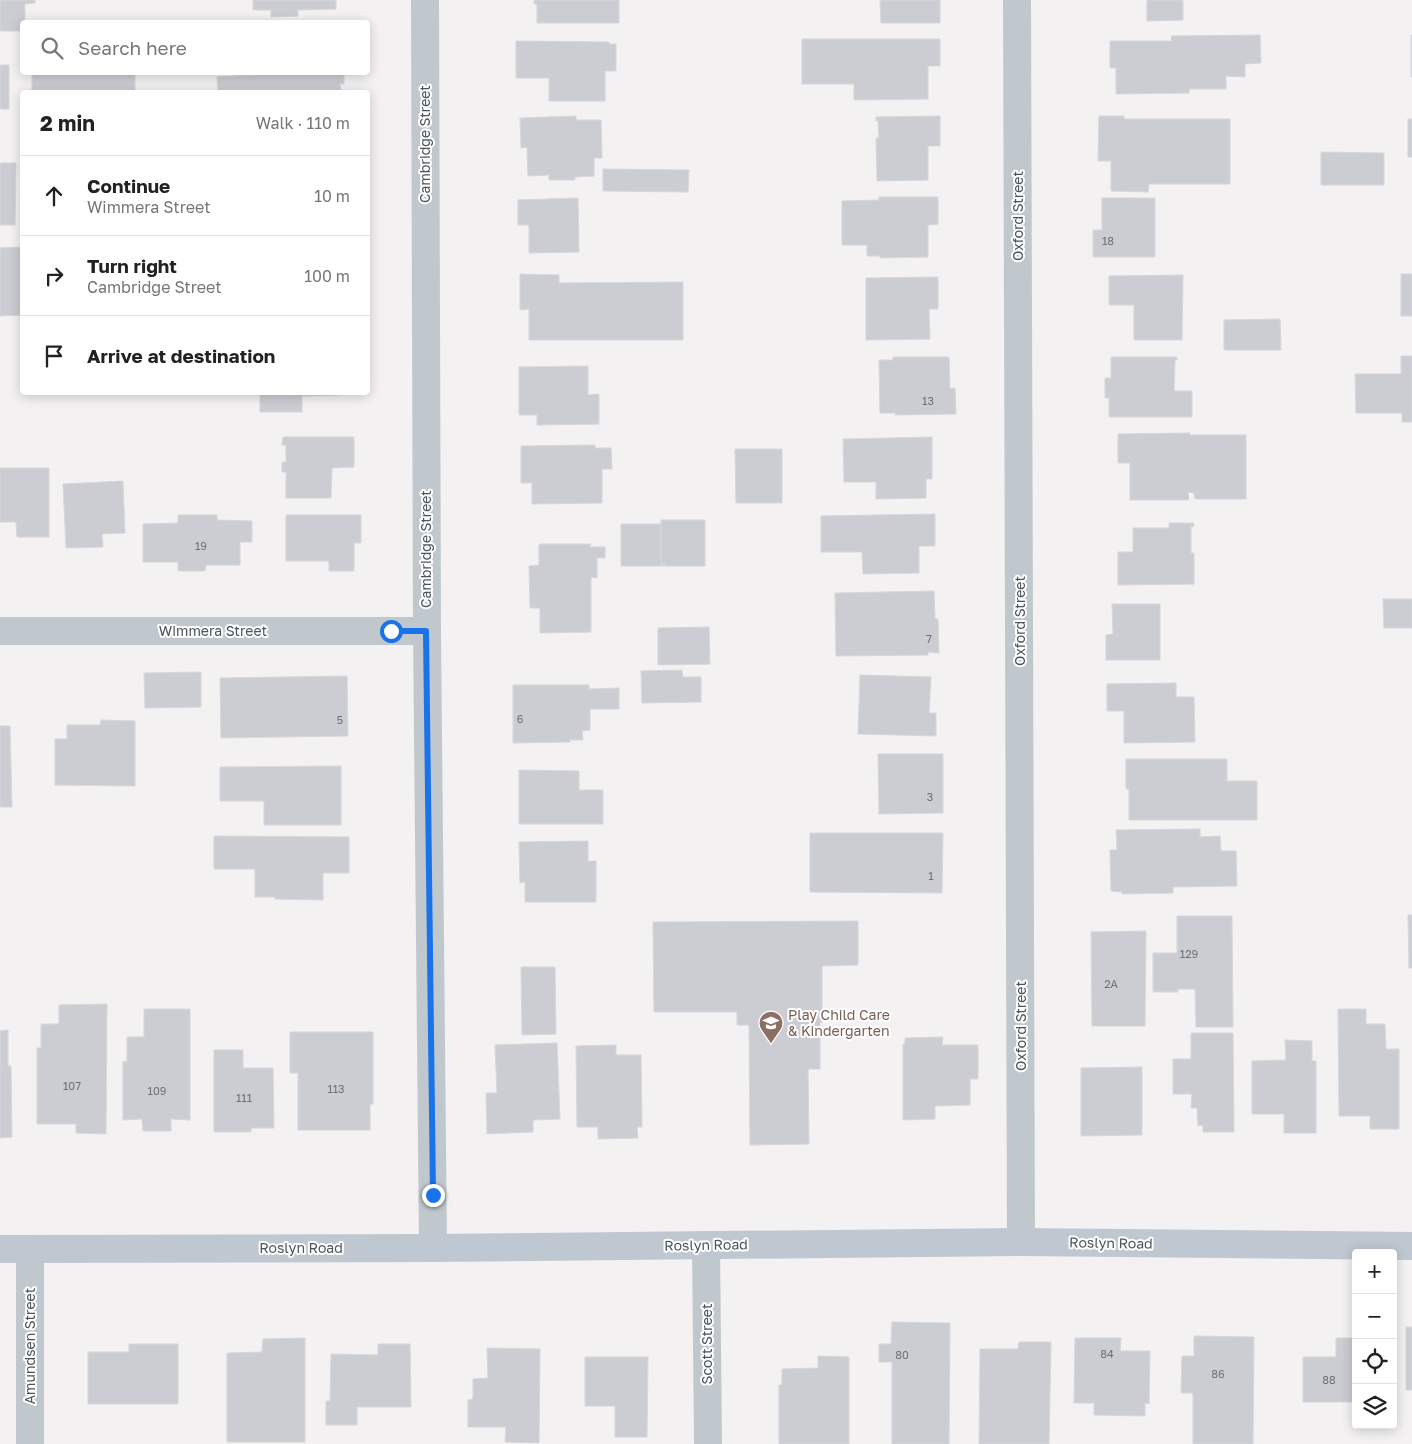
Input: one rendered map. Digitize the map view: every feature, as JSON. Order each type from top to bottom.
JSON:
[{"type":"street","name":"Cambridge Street","points":[[425,0],[426,631],[433,1248]]},
{"type":"street","name":"Oxford Street","points":[[1017,0],[1021,1242]]},
{"type":"street","name":"Wimmera Street","points":[[0,631],[426,631]]},
{"type":"street","name":"Roslyn Road","points":[[0,1249],[433,1248],[1021,1242],[1412,1246]]},
{"type":"street","name":"Scott Street","points":[[706,1245],[708,1444]]},
{"type":"street","name":"Amundsen Street","points":[[30,1249],[30,1444]]},
{"type":"building","points":[[0,0],[35,0],[35,3],[25,4],[25,20],[20,20],[20,31],[0,31]]},
{"type":"building","points":[[253,0],[336,0],[336,9],[298,10],[298,16],[271,17],[271,10],[253,10]]},
{"type":"building","points":[[534,0],[619,0],[619,23],[537,23],[537,4],[534,4]]},
{"type":"building","points":[[880,0],[940,0],[940,23],[881,23]]},
{"type":"building","points":[[1147,0],[1183,0],[1183,20],[1147,21]]},
{"type":"building","points":[[1260,35],[1261,63],[1245,64],[1245,77],[1226,76],[1226,89],[1189,89],[1189,93],[1116,94],[1116,68],[1110,68],[1110,41],[1172,41],[1171,36]]},
{"type":"building","points":[[1412,35],[1412,77],[1411,77]]},
{"type":"building","points":[[802,39],[940,39],[940,66],[928,66],[928,99],[854,100],[854,84],[802,84]]},
{"type":"building","points":[[516,41],[609,42],[609,44],[616,44],[616,71],[605,71],[605,101],[549,101],[549,78],[516,78]]},
{"type":"building","points":[[0,65],[9,65],[9,109],[0,109]]},
{"type":"building","points":[[32,75],[135,75],[135,90],[32,90]]},
{"type":"building","points":[[344,75],[344,84],[340,84],[341,90],[218,90],[217,77]]},
{"type":"building","points":[[576,116],[576,120],[601,120],[602,158],[594,158],[594,176],[575,177],[575,180],[549,180],[549,175],[528,176],[527,147],[521,148],[520,118]]},
{"type":"building","points":[[940,116],[940,146],[928,146],[928,180],[877,181],[876,138],[879,138],[878,120],[876,121],[876,117]]},
{"type":"building","points":[[1099,116],[1124,116],[1124,119],[1230,119],[1230,184],[1149,184],[1148,192],[1111,191],[1111,161],[1098,161]]},
{"type":"building","points":[[1408,119],[1412,119],[1412,157],[1408,157]]},
{"type":"building","points":[[1321,152],[1384,153],[1384,185],[1321,185]]},
{"type":"building","points":[[0,163],[16,163],[15,225],[0,225]]},
{"type":"building","points":[[603,169],[689,170],[688,192],[603,191]]},
{"type":"building","points":[[879,197],[938,197],[938,224],[928,225],[928,257],[880,258],[880,256],[867,256],[867,245],[842,245],[842,201],[879,200]]},
{"type":"building","points":[[578,198],[579,252],[529,253],[529,225],[518,225],[518,200]]},
{"type":"building","points":[[1102,198],[1155,198],[1155,257],[1093,257],[1093,230],[1102,230]]},
{"type":"building","points":[[20,247],[20,315],[0,316],[0,248]]},
{"type":"building","points":[[520,274],[559,275],[559,283],[683,282],[683,340],[529,340],[529,309],[520,310]]},
{"type":"building","points":[[1401,274],[1412,274],[1412,316],[1401,316]]},
{"type":"building","points":[[1183,275],[1182,340],[1134,340],[1134,305],[1109,305],[1109,276]]},
{"type":"building","points":[[938,277],[938,309],[929,309],[930,339],[866,340],[866,278]]},
{"type":"building","points":[[1280,319],[1281,350],[1224,350],[1224,320]]},
{"type":"building","points":[[1401,356],[1412,356],[1412,422],[1402,422],[1402,413],[1356,413],[1355,374],[1401,374]]},
{"type":"building","points":[[893,357],[949,357],[950,389],[955,388],[956,414],[895,415],[896,413],[880,413],[879,360],[893,360]]},
{"type":"building","points":[[1111,357],[1177,357],[1177,360],[1175,360],[1174,391],[1192,391],[1192,417],[1109,417],[1109,398],[1105,398],[1105,378],[1111,378]]},
{"type":"building","points":[[588,366],[588,395],[599,394],[599,424],[537,425],[537,415],[519,415],[519,367]]},
{"type":"building","points":[[260,395],[339,395],[302,396],[302,412],[260,412]]},
{"type":"building","points":[[1190,433],[1190,435],[1246,435],[1246,499],[1195,499],[1194,493],[1188,492],[1189,500],[1130,500],[1130,463],[1118,463],[1118,434]]},
{"type":"building","points":[[283,437],[354,437],[354,467],[332,468],[331,498],[286,498],[286,472],[282,472],[282,462],[286,462],[286,445],[282,445]]},
{"type":"building","points":[[932,437],[932,479],[926,479],[926,498],[876,499],[876,482],[844,482],[843,439]]},
{"type":"building","points":[[595,445],[595,448],[611,448],[612,469],[602,469],[602,503],[532,504],[532,483],[521,483],[521,446]]},
{"type":"building","points":[[735,449],[782,449],[782,503],[736,503]]},
{"type":"building","points":[[0,468],[49,468],[49,537],[17,537],[16,522],[0,522]]},
{"type":"building","points":[[123,481],[125,533],[102,534],[103,547],[66,548],[63,484]]},
{"type":"building","points":[[935,514],[935,546],[919,546],[919,573],[863,574],[862,552],[821,552],[821,516]]},
{"type":"building","points":[[178,515],[217,515],[217,520],[252,521],[252,542],[240,542],[240,565],[206,565],[205,571],[178,571],[178,562],[143,562],[143,524],[178,523]]},
{"type":"building","points":[[286,515],[361,515],[361,543],[354,543],[354,571],[329,571],[329,561],[286,561]]},
{"type":"building","points":[[661,520],[705,520],[705,566],[665,566],[665,564],[661,564]]},
{"type":"building","points":[[1169,523],[1194,523],[1193,527],[1191,527],[1191,553],[1194,553],[1194,584],[1118,585],[1118,552],[1133,552],[1133,528],[1169,528]]},
{"type":"building","points":[[621,524],[661,524],[661,564],[665,564],[665,566],[621,566]]},
{"type":"building","points":[[540,544],[591,544],[590,547],[605,547],[605,558],[597,558],[597,578],[591,577],[591,632],[540,633],[540,608],[530,608],[529,566],[539,565]]},
{"type":"building","points":[[934,591],[935,619],[938,619],[939,653],[928,652],[928,655],[836,656],[835,593]]},
{"type":"building","points":[[1383,599],[1412,599],[1412,628],[1384,628]]},
{"type":"building","points":[[1112,604],[1160,604],[1160,660],[1106,660],[1106,635],[1113,634]]},
{"type":"building","points":[[709,627],[710,664],[658,665],[658,628]]},
{"type":"building","points":[[682,670],[683,677],[701,677],[701,702],[642,703],[641,671]]},
{"type":"building","points":[[201,672],[201,707],[145,708],[144,673]]},
{"type":"building","points":[[860,675],[931,677],[929,713],[936,713],[936,736],[858,734]]},
{"type":"building","points":[[347,676],[348,736],[221,738],[220,678]]},
{"type":"building","points":[[1176,683],[1176,697],[1194,697],[1195,742],[1124,743],[1124,711],[1107,711],[1107,684]]},
{"type":"building","points":[[513,685],[589,685],[589,689],[619,688],[619,709],[590,709],[590,730],[582,731],[583,740],[513,743]]},
{"type":"building","points":[[101,720],[135,721],[135,786],[55,785],[55,739],[67,739],[67,725],[100,725]]},
{"type":"building","points":[[0,726],[10,726],[12,807],[0,807]]},
{"type":"building","points":[[878,754],[943,754],[943,813],[879,814]]},
{"type":"building","points":[[1126,759],[1227,759],[1227,781],[1257,781],[1257,820],[1129,820],[1129,789],[1126,789]]},
{"type":"building","points":[[341,766],[341,825],[264,825],[264,801],[220,801],[220,767]]},
{"type":"building","points":[[519,770],[579,771],[579,790],[603,790],[603,824],[519,824]]},
{"type":"building","points":[[1200,829],[1200,837],[1220,836],[1221,851],[1236,851],[1237,886],[1173,887],[1173,893],[1122,894],[1122,892],[1111,891],[1110,850],[1117,850],[1116,830]]},
{"type":"building","points":[[810,833],[943,833],[942,893],[810,892]]},
{"type":"building","points":[[214,836],[349,837],[349,873],[323,873],[323,900],[255,897],[255,869],[214,869]]},
{"type":"building","points":[[588,841],[588,861],[596,861],[596,902],[525,902],[525,882],[520,883],[519,842]]},
{"type":"building","points":[[1408,915],[1412,915],[1412,968],[1409,968]]},
{"type":"building","points":[[1177,916],[1232,916],[1233,1027],[1196,1027],[1195,989],[1178,989],[1178,992],[1153,992],[1153,953],[1177,953]]},
{"type":"building","points":[[858,921],[858,965],[822,966],[820,1069],[808,1069],[809,1144],[750,1145],[749,1025],[737,1025],[737,1012],[654,1012],[653,922]]},
{"type":"building","points":[[1146,931],[1145,1026],[1092,1026],[1091,932]]},
{"type":"building","points":[[521,967],[555,967],[556,1034],[522,1035]]},
{"type":"building","points":[[107,1004],[106,1134],[76,1133],[76,1124],[37,1124],[37,1048],[41,1048],[41,1024],[59,1024],[59,1005]]},
{"type":"building","points":[[144,1009],[190,1009],[190,1120],[171,1119],[171,1131],[143,1131],[142,1119],[123,1120],[123,1061],[127,1062],[127,1037],[144,1037]]},
{"type":"building","points":[[1338,1009],[1366,1009],[1366,1024],[1385,1024],[1386,1049],[1399,1049],[1399,1129],[1370,1129],[1370,1116],[1339,1116]]},
{"type":"building","points":[[8,1030],[8,1066],[11,1066],[12,1137],[0,1138],[0,1031]]},
{"type":"building","points":[[290,1032],[373,1032],[373,1104],[370,1104],[370,1130],[298,1130],[298,1073],[290,1073]]},
{"type":"building","points":[[1191,1033],[1233,1033],[1234,1132],[1203,1132],[1203,1125],[1198,1126],[1197,1108],[1191,1108],[1192,1094],[1173,1094],[1173,1059],[1191,1059]]},
{"type":"building","points":[[943,1037],[942,1045],[978,1045],[978,1079],[970,1079],[970,1105],[935,1106],[935,1119],[903,1120],[903,1044],[905,1044],[905,1038]]},
{"type":"building","points":[[1285,1040],[1312,1041],[1312,1061],[1316,1061],[1316,1133],[1284,1133],[1284,1114],[1252,1114],[1252,1061],[1286,1060]]},
{"type":"building","points":[[557,1043],[560,1119],[533,1120],[533,1132],[487,1134],[486,1093],[497,1093],[495,1045]]},
{"type":"building","points":[[616,1045],[616,1055],[641,1055],[642,1127],[637,1127],[638,1138],[598,1139],[598,1127],[577,1127],[576,1046]]},
{"type":"building","points":[[214,1050],[243,1050],[243,1068],[273,1068],[274,1128],[251,1128],[251,1132],[214,1132]]},
{"type":"building","points":[[1142,1067],[1142,1135],[1081,1136],[1081,1068]]},
{"type":"building","points":[[892,1322],[950,1323],[949,1444],[892,1444],[892,1362],[879,1362],[879,1344],[891,1344]]},
{"type":"building","points":[[1406,1327],[1412,1327],[1412,1390],[1406,1390]]},
{"type":"building","points":[[1194,1336],[1254,1337],[1253,1444],[1193,1444],[1193,1393],[1181,1393],[1182,1356],[1194,1356]]},
{"type":"building","points":[[305,1338],[305,1442],[227,1442],[227,1353],[262,1352],[263,1339]]},
{"type":"building","points":[[1075,1338],[1121,1338],[1120,1351],[1150,1351],[1149,1404],[1145,1403],[1145,1416],[1094,1415],[1094,1403],[1074,1403]]},
{"type":"building","points":[[1336,1338],[1352,1338],[1352,1402],[1303,1402],[1303,1357],[1336,1357]]},
{"type":"building","points":[[1019,1342],[1051,1342],[1049,1444],[979,1444],[980,1349],[1018,1349]]},
{"type":"building","points":[[129,1344],[178,1344],[178,1404],[88,1404],[88,1352],[129,1352]]},
{"type":"building","points":[[378,1344],[410,1344],[411,1407],[357,1407],[357,1425],[326,1425],[326,1401],[330,1401],[331,1354],[378,1355]]},
{"type":"building","points":[[487,1348],[540,1349],[539,1443],[505,1442],[506,1427],[468,1427],[468,1400],[473,1399],[473,1379],[488,1378]]},
{"type":"building","points":[[818,1356],[849,1357],[849,1444],[779,1444],[779,1385],[782,1385],[782,1369],[818,1368]]},
{"type":"building","points":[[585,1357],[648,1357],[647,1437],[615,1437],[615,1406],[585,1406]]},
{"type":"place","name":"Play Child Care & Kindergarten","points":[[771,1044]]},
{"type":"route","points":[[391,631],[426,631],[433,1195]]}]
